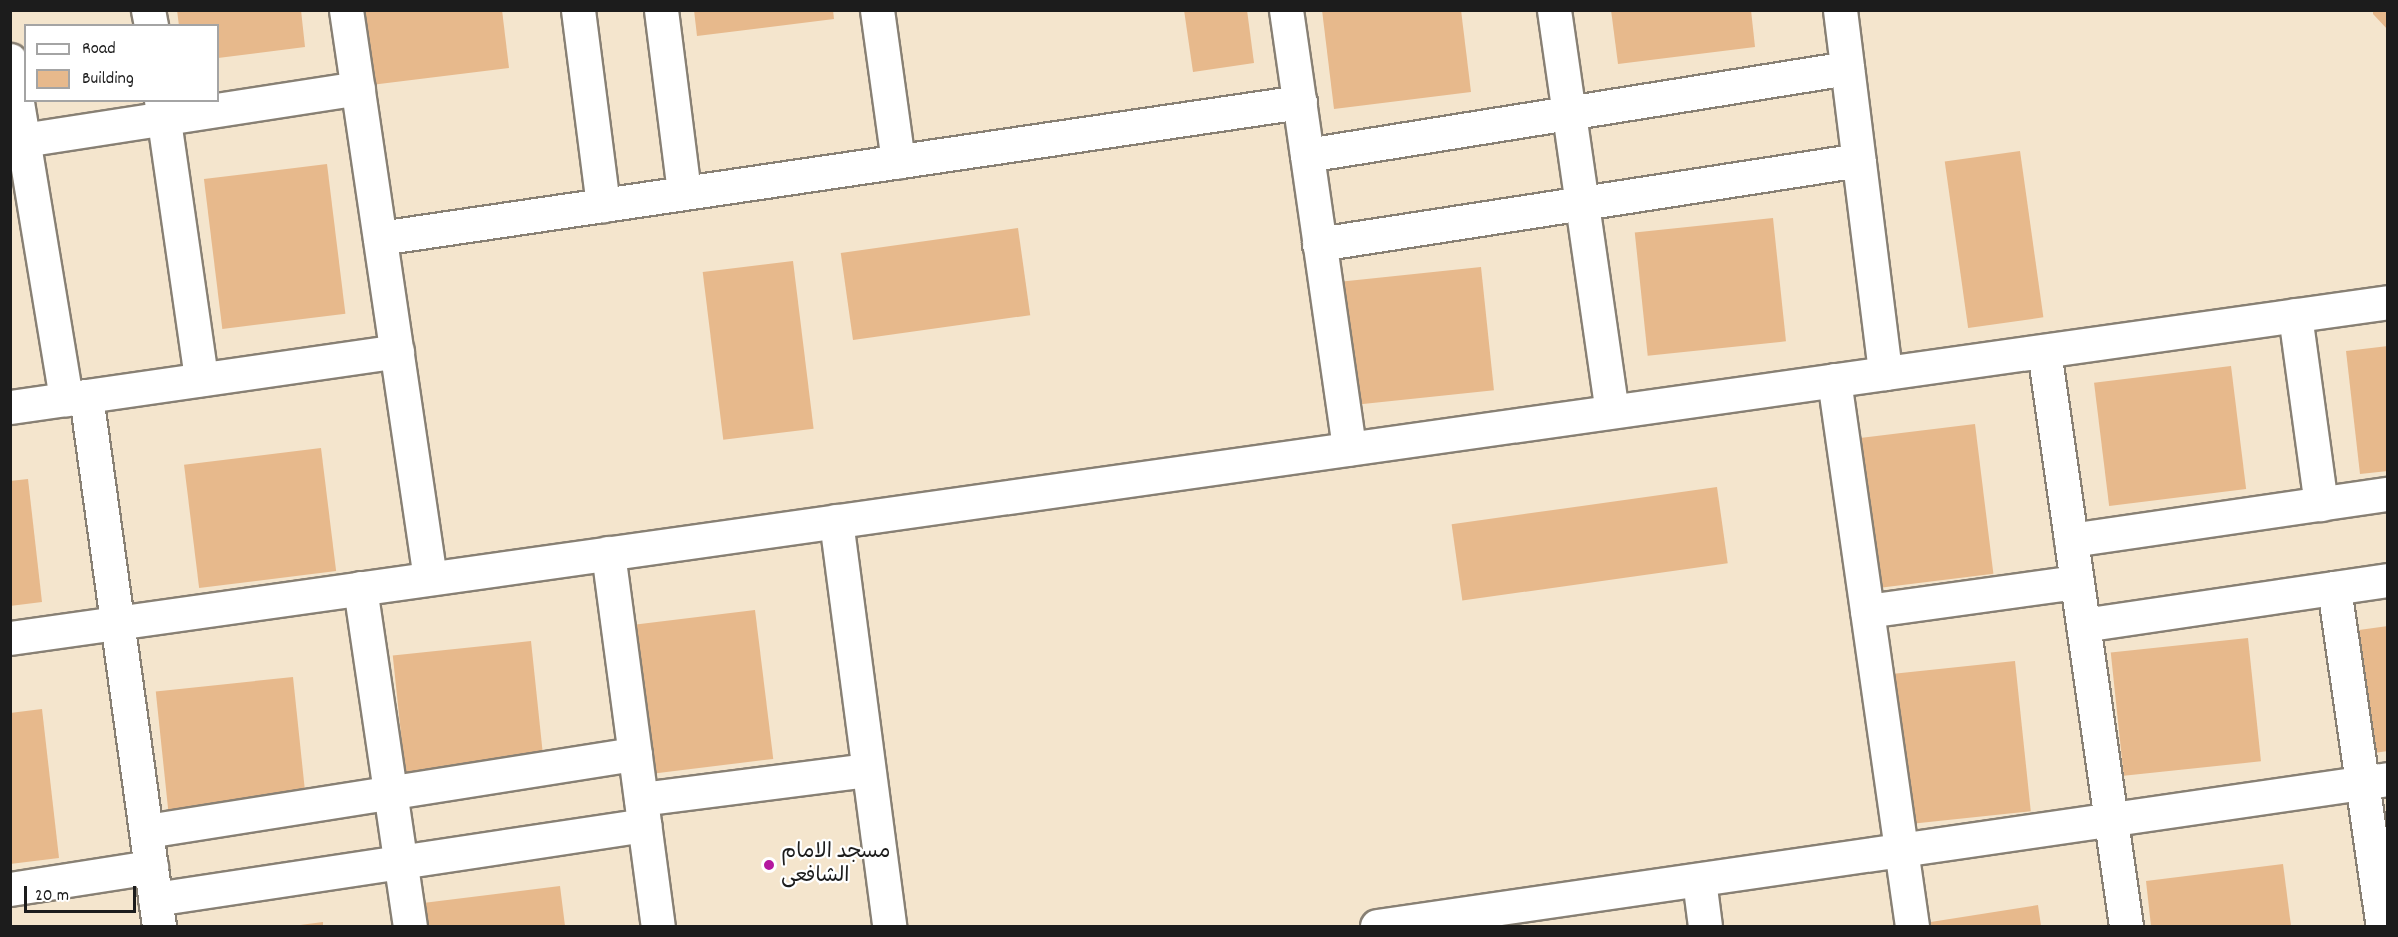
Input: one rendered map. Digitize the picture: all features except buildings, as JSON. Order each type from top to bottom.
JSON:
[{"type":"street","points":[[346,10],[430,578]]},
{"type":"street","points":[[578,10],[603,205]]},
{"type":"street","points":[[661,10],[684,193]]},
{"type":"street","points":[[876,10],[898,162]]},
{"type":"street","points":[[1286,10],[1349,449]]},
{"type":"street","points":[[1554,10],[1612,411]]},
{"type":"street","points":[[1840,10],[1885,373]]},
{"type":"street","points":[[10,60],[17,141],[76,398],[117,622],[155,897]]},
{"type":"street","points":[[1307,155],[1847,68]]},
{"type":"street","points":[[17,141],[163,109],[358,88]]},
{"type":"street","points":[[380,238],[1300,102]]},
{"type":"street","points":[[163,109],[201,379]]},
{"type":"street","points":[[1319,244],[1859,160]]},
{"type":"street","points":[[10,638],[2388,302]]},
{"type":"street","points":[[2295,315],[2321,504]]},
{"type":"street","points":[[10,407],[397,351]]},
{"type":"street","points":[[2044,351],[2127,927]]},
{"type":"street","points":[[1834,380],[1912,927]]},
{"type":"street","points":[[2071,540],[2388,494]]},
{"type":"street","points":[[836,521],[889,927]]},
{"type":"street","points":[[608,553],[658,927]]},
{"type":"street","points":[[2083,625],[2388,580]]},
{"type":"street","points":[[1867,611],[2077,582]]},
{"type":"street","points":[[360,588],[410,927]]},
{"type":"street","points":[[2334,588],[2375,781],[2383,927]]},
{"type":"street","points":[[147,831],[634,754]]},
{"type":"street","points":[[10,889],[155,897],[400,862],[643,812],[868,770]]},
{"type":"street","points":[[1377,927],[1501,918],[1699,880],[2375,781]]},
{"type":"street","points":[[1699,880],[1705,927]]},
{"type":"place","name":"مسجد الامام الشافعى","points":[[769,865]]}]
